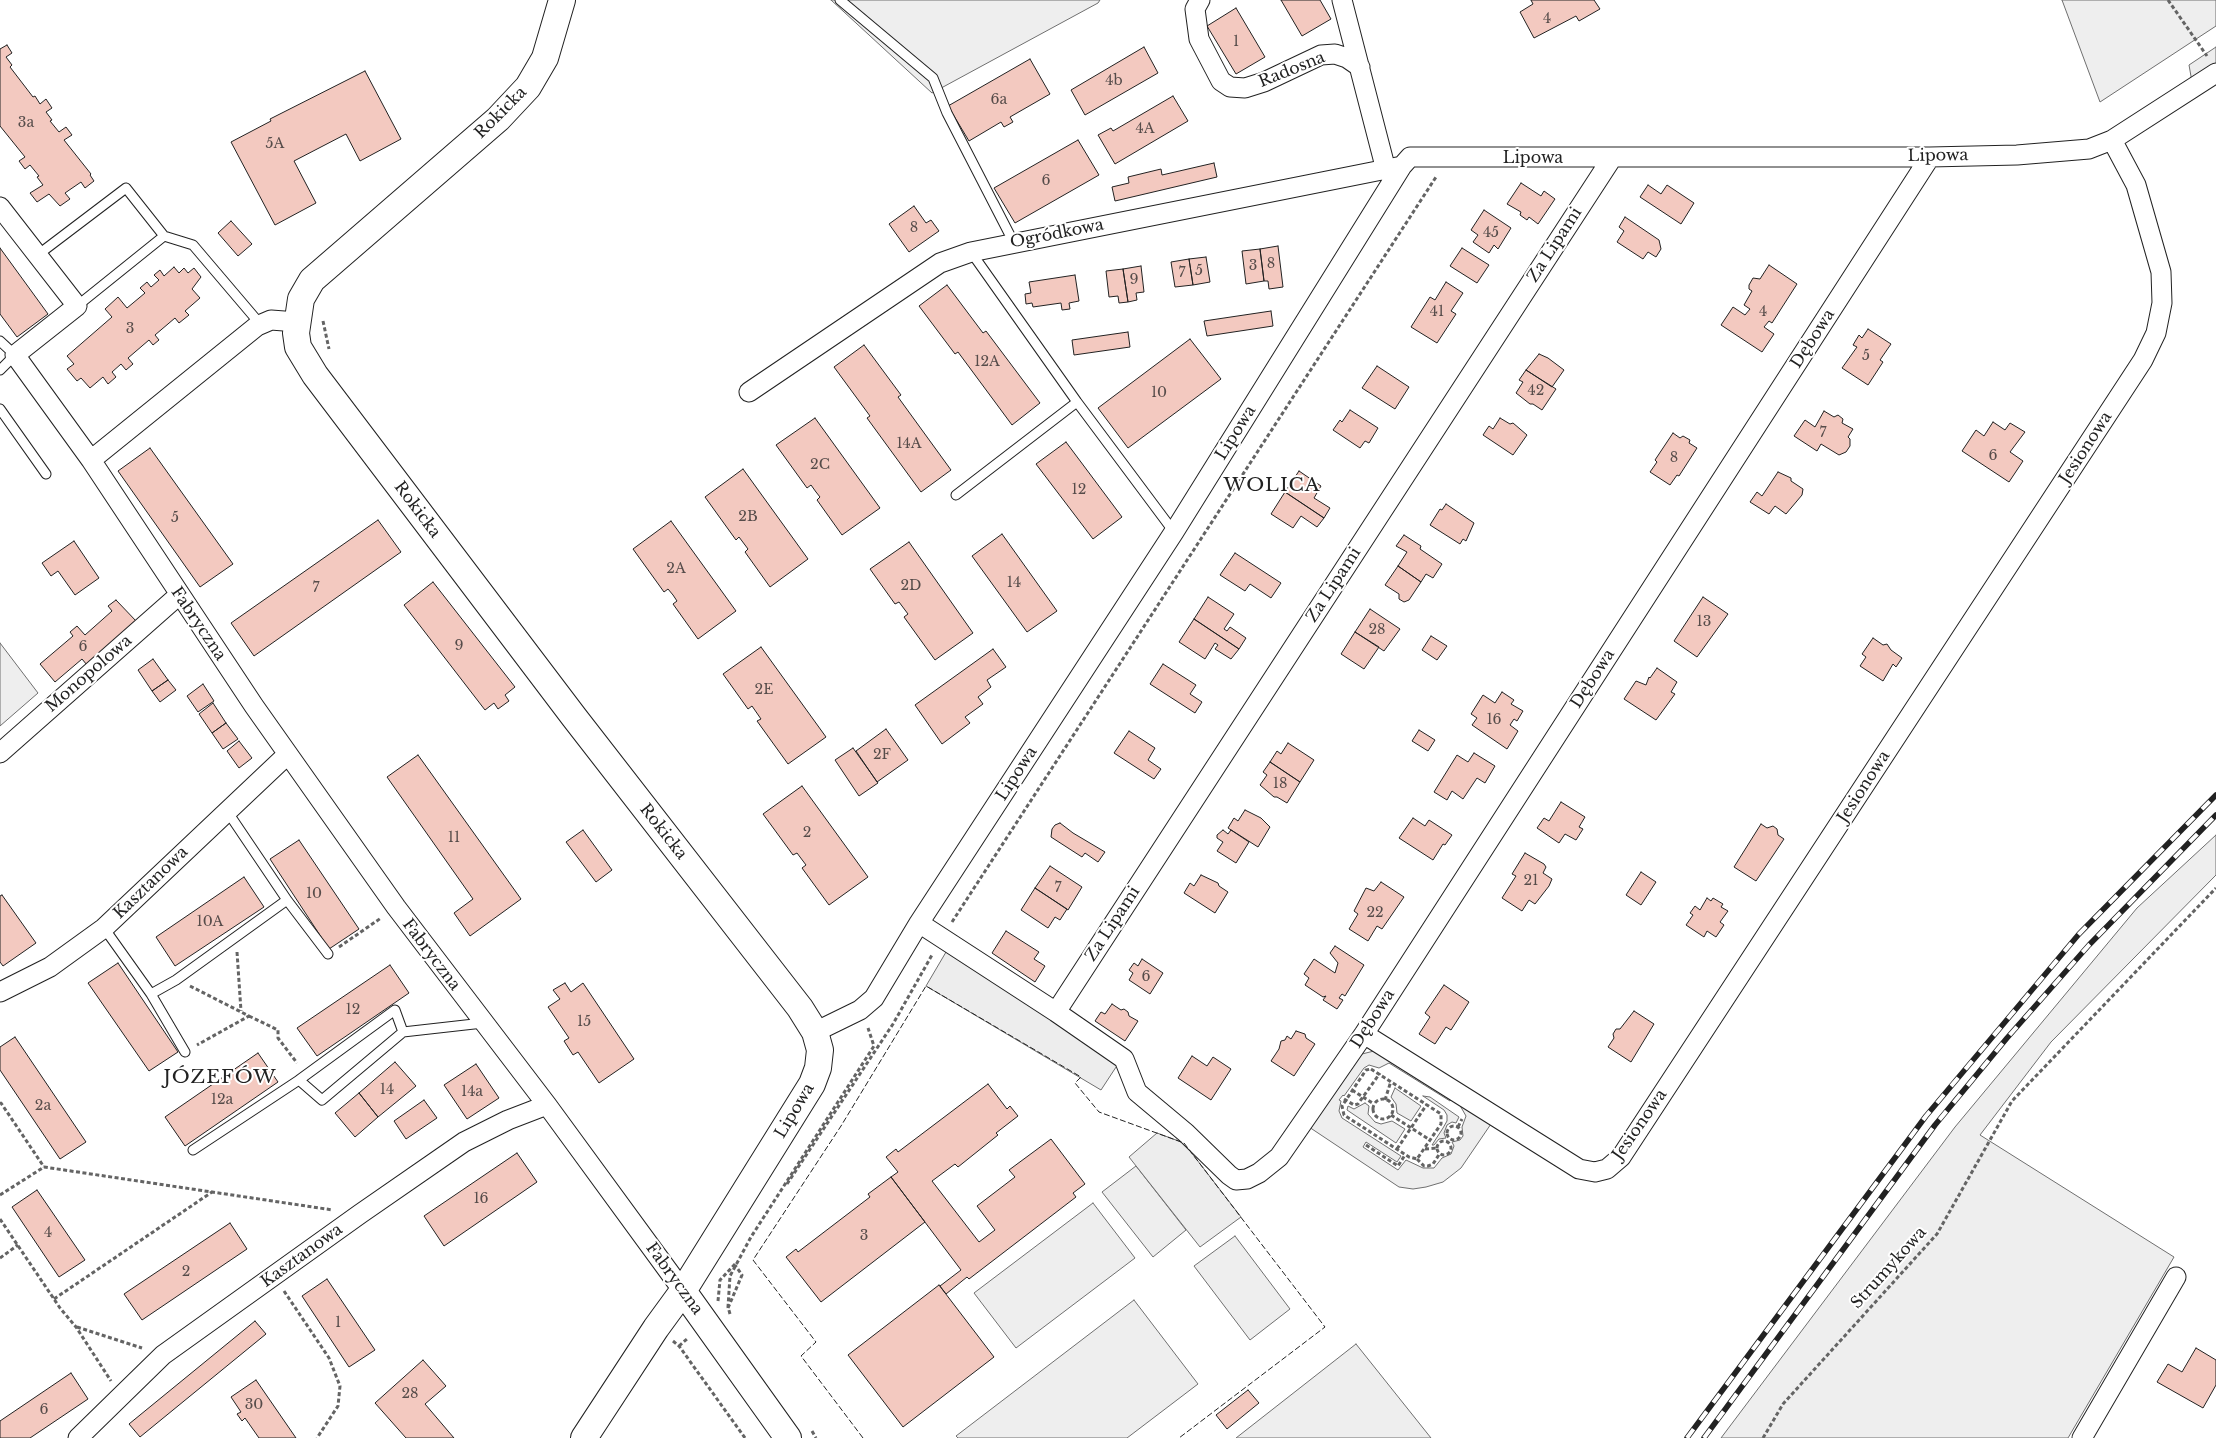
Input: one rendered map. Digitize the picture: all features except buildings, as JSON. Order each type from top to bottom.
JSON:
[{"type":"main road","name":"Rokicka","points":[[562,0],[545,58],[528,87],[498,119],[312,280],[301,299],[297,322],[298,346],[315,375],[574,717],[800,1008],[815,1032]]},
{"type":"main road","name":"Lipowa","points":[[584,1438],[656,1328],[683,1291],[812,1084],[818,1068],[820,1050],[815,1032]]},
{"type":"main road","name":"Fabryczna","points":[[683,1291],[705,1323],[800,1434]]},
{"type":"street","name":"Radosna","points":[[1200,0],[1195,9],[1199,39],[1221,81],[1230,87],[1245,88],[1264,82],[1321,54],[1335,54],[1347,58],[1360,67]]},
{"type":"street","points":[[1342,0],[1360,67],[1394,168]]},
{"type":"street","name":"Lipowa","points":[[815,1032],[856,1013],[874,998],[919,923],[1174,532],[1394,168],[1410,157],[1930,157],[2017,155],[2089,149],[2112,140],[2172,103],[2213,67]]},
{"type":"street","name":"Jesionowa","points":[[1364,1034],[1579,1169],[1595,1172],[1606,1169],[1621,1157],[2143,360],[2156,333],[2162,303],[2161,272],[2136,185],[2112,140]]},
{"type":"street","name":"Dębowa","points":[[1056,1012],[1124,1059],[1137,1092],[1186,1133],[1236,1180],[1247,1179],[1259,1173],[1280,1157],[1364,1034],[1930,157]]},
{"type":"street","name":"Za Lipami","points":[[1056,1012],[1612,158]]},
{"type":"street","name":"Ogródkowa","points":[[749,392],[940,263],[971,252],[1394,168]]},
{"type":"street","points":[[0,207],[77,306],[15,355]]},
{"type":"street","points":[[91,460],[261,324],[271,320],[297,322]]},
{"type":"street","name":"Fabryczna","points":[[15,355],[91,460],[179,595],[396,908],[547,1104],[683,1291]]},
{"type":"street","name":"Monopolowa","points":[[0,753],[179,595]]},
{"type":"street","name":"Kasztanowa","points":[[0,992],[50,967],[104,928],[288,754]]},
{"type":"street","points":[[919,923],[1056,1012]]},
{"type":"street","name":"Kasztanowa","points":[[78,1438],[163,1355],[360,1214],[464,1142],[508,1120],[547,1104]]},
{"type":"street","points":[[2082,1438],[2176,1277]]},
{"type":"lane","points":[[840,0],[933,78],[947,114],[1014,243]]},
{"type":"lane","points":[[38,254],[126,188],[164,236],[193,245],[261,324]]},
{"type":"lane","points":[[77,306],[164,236]]},
{"type":"lane","points":[[971,252],[1077,402],[1174,532]]},
{"type":"lane","points":[[0,341],[15,355],[0,370]]},
{"type":"lane","points":[[956,495],[1077,402]]},
{"type":"lane","points":[[0,410],[46,474]]},
{"type":"lane","points":[[227,811],[287,900],[328,954]]},
{"type":"lane","points":[[151,994],[176,980],[287,900]]},
{"type":"lane","points":[[104,928],[151,994],[185,1052]]},
{"type":"lane","points":[[193,1150],[303,1078],[395,1010],[403,1032]]},
{"type":"lane","points":[[303,1078],[322,1100],[403,1032],[483,1023]]},
{"type":"path","points":[[2168,0],[2213,67]]},
{"type":"path","points":[[679,1346],[717,1313],[720,1280],[743,1251],[892,1024],[942,938],[1449,157]]},
{"type":"path","points":[[324,318],[323,325],[331,357]]},
{"type":"path","name":"Strumykowa","points":[[1763,1438],[1783,1404],[1937,1234],[2012,1101],[2216,888]]},
{"type":"path","points":[[328,954],[396,908]]},
{"type":"path","points":[[236,938],[241,1012]]},
{"type":"path","points":[[176,980],[278,1030],[278,1038],[303,1078]]},
{"type":"path","points":[[732,1322],[728,1307],[730,1276],[743,1251],[874,1046],[869,1029],[856,1013]]},
{"type":"path","points":[[185,1052],[249,1016]]},
{"type":"path","points":[[1417,1159],[1442,1118],[1441,1114],[1380,1073],[1372,1069],[1366,1070],[1342,1106],[1344,1115],[1405,1155],[1417,1159],[1424,1166],[1433,1164],[1440,1153]]},
{"type":"path","points":[[1342,1098],[1354,1105],[1358,1104],[1382,1069]]},
{"type":"path","points":[[1385,1100],[1391,1080]]},
{"type":"path","points":[[1352,1090],[1374,1104]]},
{"type":"path","points":[[1374,1104],[1385,1100]]},
{"type":"path","points":[[1374,1104],[1375,1116],[1380,1119],[1386,1119],[1391,1115],[1392,1106],[1385,1100]]},
{"type":"path","points":[[0,1103],[44,1167]]},
{"type":"path","points":[[1397,1149],[1427,1104]]},
{"type":"path","points":[[1391,1115],[1430,1140]]},
{"type":"path","points":[[1437,1148],[1441,1142],[1449,1140],[1454,1140],[1460,1137],[1460,1129],[1453,1126],[1448,1129],[1448,1134],[1449,1140],[1451,1149],[1444,1154],[1440,1153]]},
{"type":"path","points":[[1366,1145],[1398,1166],[1405,1155]]},
{"type":"path","points":[[1424,1149],[1437,1148]]},
{"type":"path","points":[[1437,1148],[1440,1153]]},
{"type":"path","points":[[0,1195],[44,1167],[360,1214]]},
{"type":"path","points":[[54,1298],[213,1191]]},
{"type":"path","points":[[0,1219],[76,1327],[120,1396]]},
{"type":"path","points":[[0,1258],[18,1246]]},
{"type":"path","points":[[273,1276],[329,1358],[340,1386],[338,1406],[318,1438]]},
{"type":"path","points":[[76,1327],[163,1355]]},
{"type":"path","points":[[656,1328],[679,1346],[745,1438]]},
{"type":"path","points":[[800,1434],[816,1438]]},
{"type":"shaded area","points":[[831,0],[1100,0],[1098,3],[932,93]]},
{"type":"shaded area","points":[[2062,0],[2216,0],[2216,26],[2100,102]]},
{"type":"shaded area","points":[[2216,47],[2216,65],[2192,82],[2189,65]]},
{"type":"shaded area","points":[[0,643],[38,693],[0,726]]},
{"type":"shaded area","points":[[2216,835],[2216,875],[2051,1042],[1980,1135],[2174,1257],[2068,1438],[1721,1438],[1955,1127],[2137,908]]},
{"type":"shaded area","points":[[949,947],[1120,1061],[1101,1090],[926,986]]},
{"type":"shaded area","points":[[1374,1051],[1455,1096],[1450,1101],[1389,1063],[1379,1068],[1369,1065],[1364,1068],[1339,1100],[1341,1101],[1339,1111],[1342,1118],[1401,1156],[1397,1162],[1366,1142],[1363,1147],[1398,1170],[1406,1160],[1423,1168],[1434,1168],[1442,1158],[1451,1154],[1454,1146],[1452,1142],[1460,1140],[1463,1136],[1462,1127],[1466,1116],[1458,1102],[1493,1121],[1461,1168],[1443,1182],[1413,1189],[1399,1187],[1309,1127],[1355,1059],[1362,1054]]},
{"type":"shaded area","points":[[1395,1088],[1421,1106],[1411,1121],[1397,1113],[1396,1104],[1391,1097]]},
{"type":"shaded area","points":[[1423,1096],[1430,1097],[1459,1117],[1456,1123],[1452,1122],[1447,1125],[1444,1133],[1446,1138],[1439,1139],[1434,1145],[1432,1145],[1447,1121],[1447,1115],[1444,1110]]},
{"type":"shaded area","points":[[1365,1103],[1369,1106],[1368,1114],[1375,1122],[1381,1124],[1392,1121],[1405,1129],[1396,1143],[1347,1110],[1348,1106],[1354,1109]]},
{"type":"shaded area","points":[[1157,1133],[1184,1143],[1241,1217],[1200,1247],[1129,1157]]},
{"type":"shaded area","points":[[1136,1166],[1186,1230],[1153,1257],[1102,1192]]},
{"type":"shaded area","points":[[1093,1203],[1135,1258],[1016,1348],[974,1293]]},
{"type":"shaded area","points":[[1235,1236],[1290,1309],[1250,1340],[1194,1266]]},
{"type":"shaded area","points":[[1134,1300],[1198,1384],[1127,1438],[958,1438],[956,1436]]},
{"type":"shaded area","points":[[1356,1344],[1431,1438],[1236,1438]]},
{"type":"railway","points":[[1687,1438],[1926,1116],[2079,934],[2216,795]]},
{"type":"railway","points":[[1704,1438],[1935,1125],[2007,1038],[2089,945],[2216,815]]},
{"type":"fence","points":[[863,1438],[801,1356],[816,1342],[753,1260],[841,1126],[926,986],[1081,1077],[1075,1083],[1099,1112],[1184,1143],[1325,1327],[1179,1438]]},
{"type":"district","name":"WOLICA","points":[[1272,486]]},
{"type":"district","name":"JÓZEFÓW","points":[[220,1078]]}]
